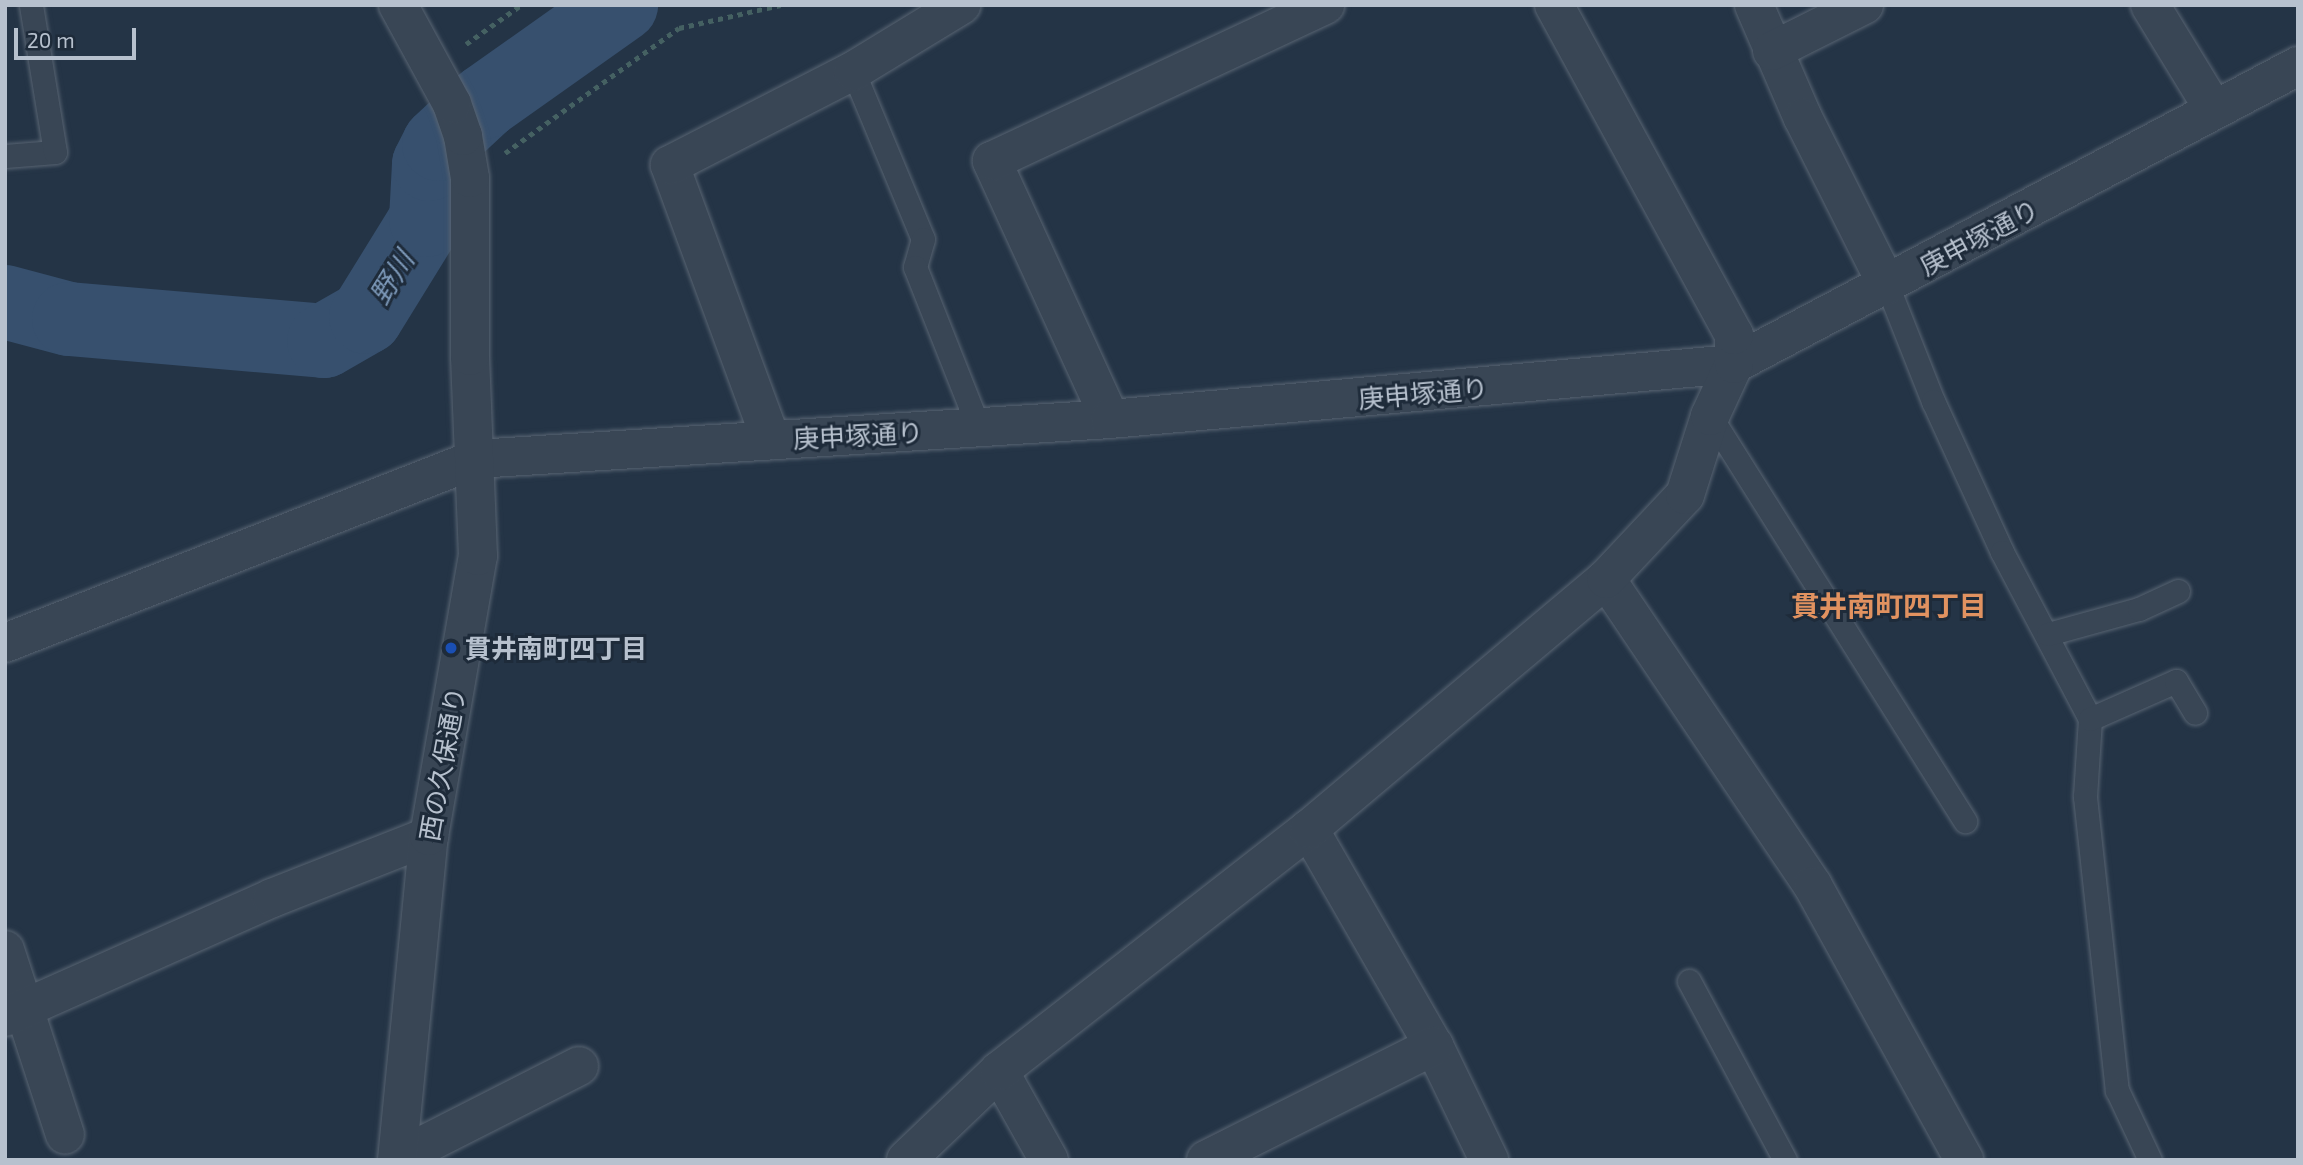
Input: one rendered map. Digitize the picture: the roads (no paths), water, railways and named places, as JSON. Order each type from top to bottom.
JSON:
[{"type":"street","name":"西の久保通り","points":[[398,5],[436,71],[463,136],[468,169],[470,356],[478,556],[429,835],[398,1159]]},
{"type":"street","points":[[771,440],[670,164],[853,71],[961,5]]},
{"type":"street","points":[[1110,419],[992,161],[1325,5]]},
{"type":"street","points":[[906,1160],[999,1071],[1309,829],[1606,579],[1685,495],[1710,416],[1734,364],[1734,335],[1554,5]]},
{"type":"street","points":[[1754,5],[1772,51],[1887,285]]},
{"type":"street","points":[[1772,51],[1864,5]]},
{"type":"street","points":[[2150,5],[2214,110]]},
{"type":"street","name":"庚申塚通り","points":[[5,643],[476,459],[979,429],[1734,364],[2298,66]]},
{"type":"street","points":[[1606,579],[1813,886],[1957,1157]]},
{"type":"street","points":[[1309,829],[1434,1045],[1489,1160]]},
{"type":"street","points":[[15,1013],[272,898],[429,835]]},
{"type":"street","points":[[5,950],[15,1013],[65,1135]]},
{"type":"street","points":[[1206,1160],[1434,1045]]},
{"type":"street","points":[[398,1159],[579,1066]]},
{"type":"street","points":[[999,1071],[1049,1160]]},
{"type":"lane","points":[[5,156],[55,152],[31,5]]},
{"type":"lane","points":[[853,71],[923,239],[915,267],[979,429]]},
{"type":"lane","points":[[1887,285],[1933,401],[2001,552],[2048,634],[2090,719],[2085,797],[2117,1090],[2150,1160]]},
{"type":"lane","points":[[1710,416],[1965,821]]},
{"type":"lane","points":[[2048,634],[2139,609],[2178,591]]},
{"type":"lane","points":[[2090,719],[2176,681],[2195,713]]},
{"type":"lane","points":[[1689,981],[1785,1160]]},
{"type":"waterway","name":"野川","points":[[5,302],[69,319],[324,341],[366,317],[426,220],[429,164],[439,144],[484,102],[621,5]]},
{"type":"place","name":"貫井南町四丁目","points":[[451,648]]},
{"type":"district","name":"貫井南町四丁目","points":[[1889,605]]}]
